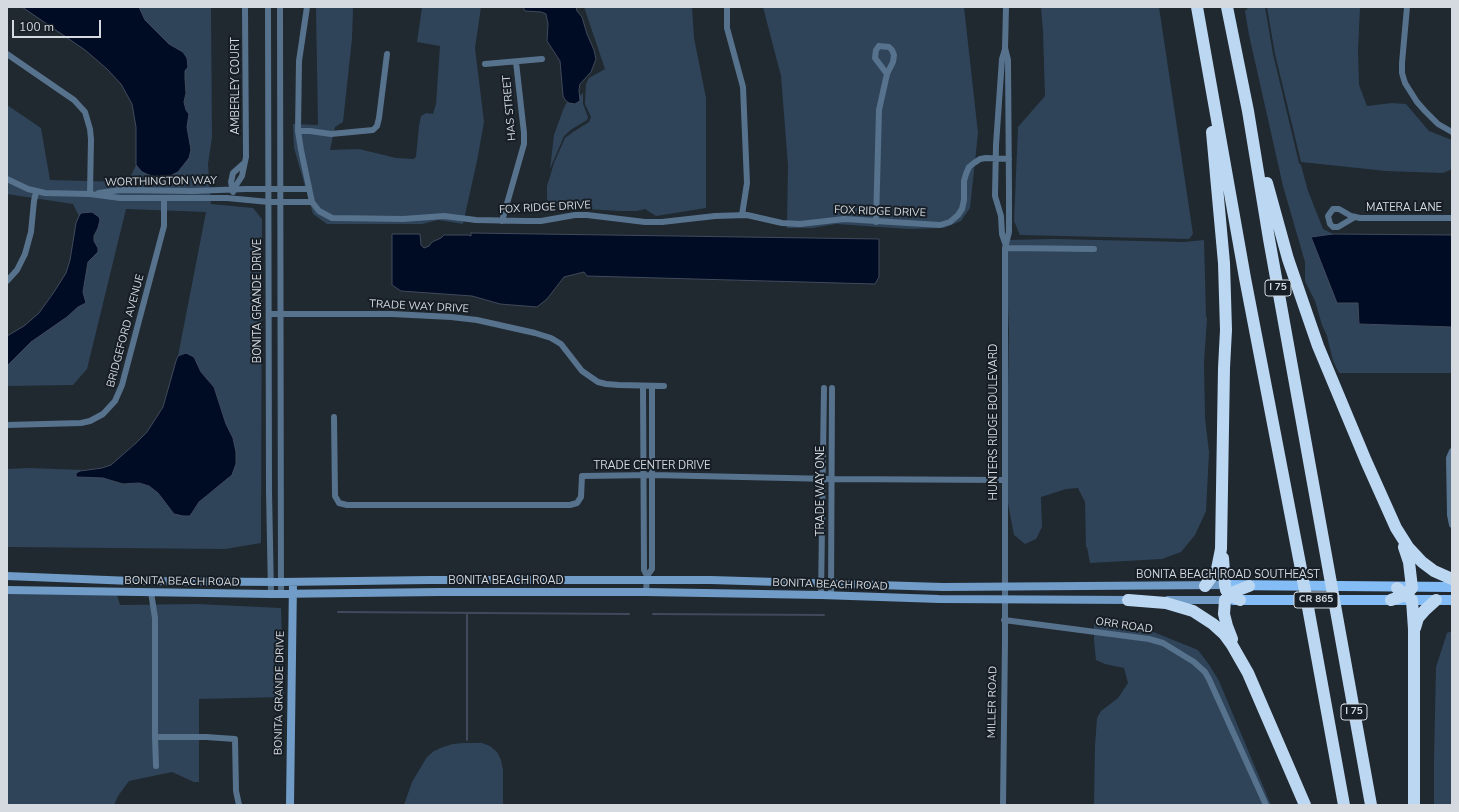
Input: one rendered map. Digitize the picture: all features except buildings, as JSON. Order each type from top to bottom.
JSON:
[{"type":"highway","name":"I 75","points":[[1197,7],[1344,805]]},
{"type":"highway","name":"I 75","points":[[1227,7],[1248,111],[1269,240],[1371,805]]},
{"type":"highway","points":[[1205,586],[1217,569],[1221,549],[1226,330],[1224,263],[1209,75]]},
{"type":"highway","points":[[1248,111],[1281,236],[1302,301],[1327,369],[1410,562],[1406,593],[1414,629],[1414,805]]},
{"type":"highway","points":[[1396,528],[1408,547],[1422,562],[1434,571],[1452,579]]},
{"type":"highway","points":[[1221,549],[1230,595],[1224,614],[1227,626],[1305,805]]},
{"type":"highway","points":[[1230,595],[1249,586]]},
{"type":"highway","points":[[1391,600],[1406,593]]},
{"type":"highway","points":[[1128,600],[1166,603],[1193,611],[1207,619],[1219,628],[1228,639],[1248,673]]},
{"type":"highway","points":[[1414,629],[1421,615],[1436,600]]},
{"type":"main road","name":"BONITA BEACH ROAD SOUTHEAST","points":[[1249,586],[1406,593],[1452,587]]},
{"type":"main road","name":"BONITA BEACH ROAD SOUTHEAST","points":[[1406,593],[1436,600],[1452,600]]},
{"type":"main road","name":"BONITA BEACH ROAD SOUTHEAST","points":[[1230,595],[1391,600]]},
{"type":"street","name":"AMBERLEY COURT","points":[[233,190],[232,182],[234,174],[243,164],[246,157],[245,7]]},
{"type":"street","name":"BONITA GRANDE DRIVE","points":[[268,7],[269,484],[271,594]]},
{"type":"street","name":"BONITA GRANDE DRIVE","points":[[280,7],[281,594]]},
{"type":"street","points":[[307,7],[299,61],[298,131],[312,202]]},
{"type":"street","points":[[727,7],[727,28],[743,87],[747,183],[742,215]]},
{"type":"street","name":"HUNTERS RIDGE BOULEVARD","points":[[1005,246],[1002,234],[1001,216],[995,196],[1002,59],[1005,48],[1006,7]]},
{"type":"street","points":[[1407,7],[1402,63],[1402,72],[1405,83],[1417,102],[1425,111],[1438,124],[1452,132]]},
{"type":"street","name":"HUNTERS RIDGE BOULEVARD","points":[[1004,600],[1005,246],[1008,232],[1009,158],[1008,60],[1005,48]]},
{"type":"street","points":[[7,54],[74,100],[85,112],[88,119],[90,134],[90,194]]},
{"type":"street","points":[[298,131],[331,134],[373,130],[377,126],[379,118],[387,54]]},
{"type":"street","name":"HAS STREET","points":[[485,64],[542,59]]},
{"type":"street","name":"HAS STREET","points":[[502,221],[524,144],[516,62]]},
{"type":"street","points":[[876,222],[879,110],[886,74]]},
{"type":"street","name":"FOX RIDGE DRIVE","points":[[312,202],[319,211],[332,218],[403,219],[444,216],[502,221],[541,221],[575,215],[587,215],[645,222],[662,222],[715,216],[742,215],[764,218],[782,223],[800,224],[836,219],[940,225],[950,222],[962,209],[964,200],[964,181],[969,167],[980,159],[1009,158]]},
{"type":"street","name":"WORTHINGTON WAY","points":[[7,179],[36,192],[90,194],[120,198],[232,199],[268,202],[312,202]]},
{"type":"street","name":"WORTHINGTON WAY","points":[[90,194],[120,190],[193,191],[309,189]]},
{"type":"street","name":"WORTHINGTON WAY","points":[[232,199],[233,190]]},
{"type":"street","points":[[7,281],[16,270],[27,249],[31,232],[36,192]]},
{"type":"street","name":"BRIDGEFORD AVENUE","points":[[7,425],[82,423],[90,421],[103,414],[115,401],[122,385],[164,226],[164,198]]},
{"type":"street","name":"MATERA LANE","points":[[1355,217],[1452,218]]},
{"type":"street","points":[[1005,246],[1094,249]]},
{"type":"street","name":"TRADE WAY DRIVE","points":[[269,314],[399,314],[477,320],[535,333],[550,338],[561,344],[582,371],[598,382],[606,384],[664,386]]},
{"type":"street","points":[[643,386],[644,570],[647,578],[646,592]]},
{"type":"street","points":[[647,578],[652,569],[652,386]]},
{"type":"street","name":"TRADE WAY ONE","points":[[821,595],[824,388]]},
{"type":"street","name":"TRADE WAY ONE","points":[[831,595],[832,388]]},
{"type":"street","name":"TRADE CENTER DRIVE","points":[[334,417],[335,496],[337,500],[343,504],[570,505],[577,503],[581,496],[582,476],[832,480],[1004,480]]},
{"type":"street","points":[[1452,451],[1450,455],[1450,515],[1452,525]]},
{"type":"street","name":"BONITA BEACH ROAD","points":[[7,576],[132,581],[271,582],[647,578],[1004,588]]},
{"type":"street","name":"BONITA GRANDE DRIVE","points":[[290,805],[293,582]]},
{"type":"street","name":"BONITA BEACH ROAD SOUTHEAST","points":[[1004,588],[1205,586],[1230,595]]},
{"type":"street","name":"BONITA BEACH ROAD","points":[[7,590],[271,594],[646,592],[1004,600]]},
{"type":"street","points":[[151,592],[155,618],[156,766]]},
{"type":"street","name":"BONITA BEACH ROAD SOUTHEAST","points":[[1004,600],[1128,600],[1230,595]]},
{"type":"street","name":"MILLER ROAD","points":[[1003,805],[1004,600]]},
{"type":"street","name":"ORR ROAD","points":[[1004,620],[1149,639],[1163,643],[1194,662],[1205,672],[1209,679],[1266,805]]},
{"type":"street","points":[[155,737],[206,737],[235,739],[236,791],[239,805]]},
{"type":"shaded area","points":[[22,7],[211,7],[212,137],[208,164],[211,204],[253,208],[262,219],[261,543],[225,549],[7,547],[7,469],[29,468],[85,470],[80,471],[76,477],[103,478],[123,484],[139,483],[149,486],[158,493],[174,514],[194,511],[199,502],[213,491],[236,452],[233,438],[226,424],[214,387],[201,372],[194,357],[182,354],[178,356],[206,212],[126,209],[87,369],[73,385],[7,386],[7,336],[24,326],[39,313],[66,273],[70,260],[76,223],[79,216],[73,204],[7,194],[7,105],[41,128],[50,180],[128,182],[136,165],[136,127],[132,104],[121,84],[107,69],[85,50]]},
{"type":"shaded area","points":[[22,7],[139,7],[145,20],[169,44],[183,52],[187,58],[188,67],[185,71],[186,93],[184,102],[186,110],[189,114],[187,127],[191,150],[189,158],[178,172],[170,176],[157,177],[142,172],[136,165],[136,127],[132,104],[121,84],[107,69],[85,50]]},
{"type":"shaded area","points":[[316,7],[353,7],[352,39],[343,122],[335,127],[330,150],[359,149],[396,158],[413,159],[416,157],[421,116],[426,113],[433,114],[436,104],[440,46],[417,42],[422,7],[481,7],[475,48],[484,122],[463,224],[438,220],[422,224],[327,224],[313,214],[294,148],[293,124],[318,125]]},
{"type":"shaded area","points":[[523,7],[576,7],[577,11],[582,17],[596,59],[591,72],[580,84],[580,101],[575,104],[569,103],[563,96],[560,61],[547,41],[548,24],[546,14],[541,12],[525,11]]},
{"type":"shaded area","points":[[584,7],[692,7],[694,38],[706,98],[706,208],[656,216],[645,209],[637,211],[620,211],[556,207],[547,199],[547,186],[554,163],[565,138],[589,122],[591,117],[585,104],[586,84],[589,78],[605,69]]},
{"type":"shaded area","points":[[763,7],[964,7],[978,133],[970,208],[961,221],[944,228],[909,229],[836,224],[812,228],[787,228],[788,165],[781,76]]},
{"type":"shaded area","points":[[1041,7],[1159,7],[1193,234],[1189,239],[1020,235],[1014,221],[1018,127],[1045,96]]},
{"type":"shaded area","points":[[1249,7],[1265,7],[1273,54],[1299,163],[1323,229],[1333,234],[1311,238],[1358,303],[1359,324],[1452,327],[1452,373],[1339,373],[1333,361],[1327,336],[1315,301],[1305,281],[1305,262],[1283,186],[1249,35],[1245,11]]},
{"type":"shaded area","points":[[1267,7],[1360,7],[1358,50],[1359,85],[1367,106],[1392,103],[1406,104],[1429,131],[1452,140],[1452,169],[1443,173],[1386,171],[1301,162],[1275,54]]},
{"type":"shaded area","points":[[583,93],[583,104],[588,117],[587,120],[564,136],[550,169],[554,135],[563,110],[567,102],[569,103]]},
{"type":"shaded area","points":[[92,212],[99,217],[100,220],[94,236],[94,241],[98,248],[98,252],[88,262],[83,292],[86,303],[78,307],[67,317],[31,342],[7,366],[7,336],[24,326],[39,313],[54,292],[66,273],[70,260],[76,223],[79,216],[81,213]]},
{"type":"shaded area","points":[[471,233],[879,239],[879,277],[875,284],[587,276],[584,272],[564,277],[547,299],[537,307],[500,304],[472,296],[401,291],[392,285],[392,234],[420,234],[421,245],[424,248],[444,235],[471,236]]},
{"type":"shaded area","points":[[1333,234],[1452,235],[1452,327],[1359,324],[1358,303],[1337,303],[1311,237]]},
{"type":"shaded area","points":[[1054,239],[1184,242],[1204,240],[1207,319],[1204,362],[1205,418],[1209,452],[1206,511],[1195,535],[1181,552],[1162,559],[1090,563],[1086,547],[1085,502],[1078,488],[1066,489],[1041,497],[1042,527],[1036,539],[1025,544],[1014,535],[1006,493],[1009,331],[1006,259],[1007,240]]},
{"type":"shaded area","points":[[186,353],[194,357],[201,372],[214,387],[226,424],[233,438],[236,452],[236,464],[232,475],[199,502],[190,516],[174,514],[158,493],[149,486],[139,483],[123,484],[103,478],[76,477],[76,473],[80,471],[102,468],[111,465],[147,432],[163,407],[178,356]]},
{"type":"shaded area","points":[[7,594],[117,595],[120,605],[197,604],[281,608],[284,697],[199,699],[199,782],[194,782],[172,772],[129,781],[118,796],[114,805],[7,805]]},
{"type":"shaded area","points":[[1094,624],[1151,631],[1198,650],[1219,681],[1271,805],[1094,805],[1097,718],[1101,711],[1118,698],[1128,683],[1124,668],[1105,664],[1096,660]]},
{"type":"shaded area","points":[[1452,631],[1452,805],[1434,805],[1436,667],[1447,633]]},
{"type":"shaded area","points":[[463,743],[482,743],[490,746],[497,752],[501,760],[503,770],[503,805],[404,805],[412,782],[427,757],[434,751],[443,747]]},
{"type":"waterway","points":[[338,612],[629,614]]},
{"type":"waterway","points":[[467,613],[467,740]]},
{"type":"waterway","points":[[653,614],[824,615]]}]
